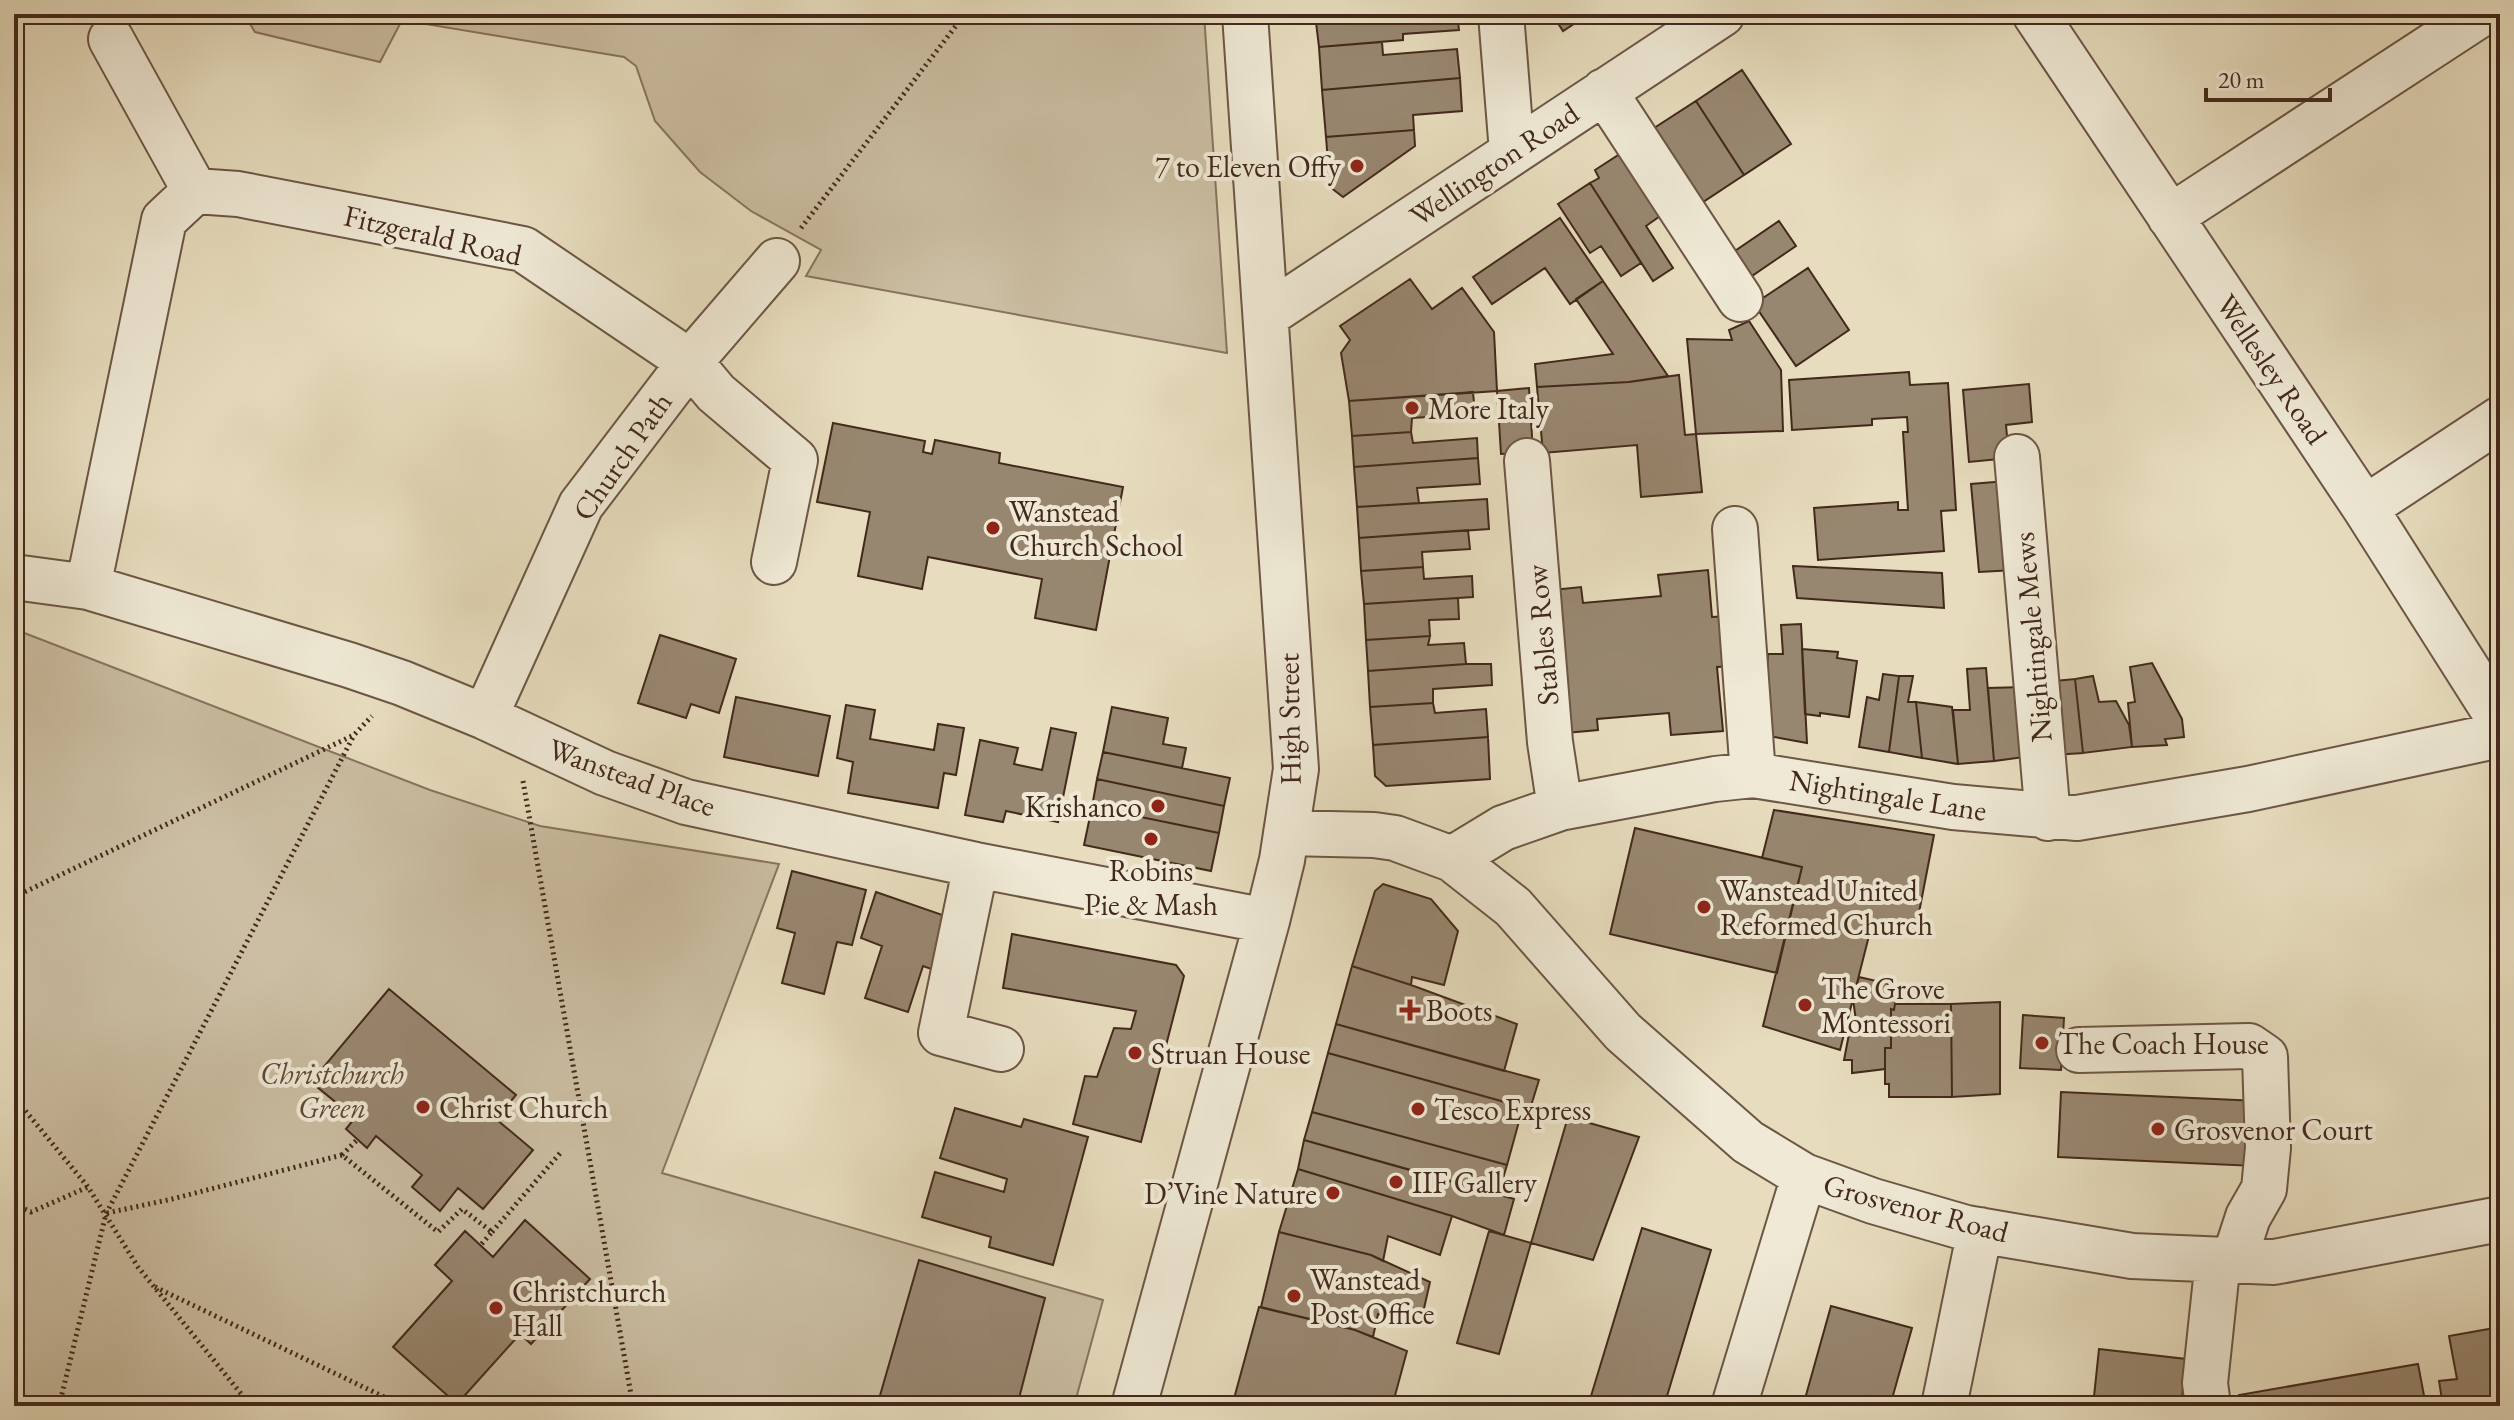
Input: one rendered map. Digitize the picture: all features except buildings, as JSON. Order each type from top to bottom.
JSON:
[{"type":"street","name":"High Street","points":[[1134,1406],[1267,921],[1296,769],[1245,14]]},
{"type":"street","points":[[1501,14],[1512,152]]},
{"type":"street","name":"Wellington Road","points":[[1267,315],[1722,14]]},
{"type":"street","name":"Wellesley Road","points":[[2035,14],[2365,508],[2497,716],[2500,732]]},
{"type":"street","points":[[2170,217],[2481,14]]},
{"type":"street","points":[[88,587],[164,220],[195,191],[111,39]]},
{"type":"street","points":[[1604,91],[1740,299]]},
{"type":"street","name":"Fitzgerald Road","points":[[195,191],[238,194],[523,249],[690,362],[716,393],[795,460],[774,562]]},
{"type":"street","name":"Church Path","points":[[500,725],[581,505],[690,362],[777,261]]},
{"type":"street","points":[[2365,508],[2500,419]]},
{"type":"street","name":"Nightingale Mews","points":[[2017,457],[2048,818]]},
{"type":"street","name":"Stables Row","points":[[1527,461],[1550,742],[1560,808]]},
{"type":"street","points":[[1735,529],[1753,775]]},
{"type":"street","name":"Wanstead Place","points":[[14,577],[88,587],[402,683],[605,773],[686,802],[976,865],[1267,921]]},
{"type":"street","name":"Nightingale Lane","points":[[1452,859],[1503,828],[1560,808],[1715,779],[1753,775],[1953,807],[2048,818],[2077,818],[2248,789],[2500,732]]},
{"type":"street","points":[[1286,833],[1395,838],[1452,859]]},
{"type":"street","name":"Grosvenor Road","points":[[1452,859],[1513,907],[1623,1032],[1748,1142],[1804,1176],[1873,1201],[1980,1230],[2132,1256],[2274,1262],[2500,1219]]},
{"type":"street","points":[[976,865],[941,1033],[1001,1049]]},
{"type":"street","points":[[2079,1050],[2249,1046],[2265,1057],[2268,1148],[2264,1189],[2226,1260],[2205,1383],[2208,1406]]},
{"type":"street","points":[[1734,1406],[1804,1176]]},
{"type":"street","points":[[1944,1406],[1980,1230]]},
{"type":"path","points":[[777,261],[965,14]]},
{"type":"path","points":[[59,1406],[106,1214],[354,735],[402,683]]},
{"type":"path","points":[[500,725],[633,1406]]},
{"type":"path","points":[[14,897],[354,735]]},
{"type":"path","points":[[14,1097],[88,1187],[138,1267],[251,1406]]},
{"type":"path","points":[[106,1214],[342,1155],[358,1139]]},
{"type":"path","points":[[480,1246],[561,1152]]},
{"type":"path","points":[[342,1155],[438,1232],[462,1209],[492,1232]]},
{"type":"path","points":[[14,1204],[31,1212],[88,1187]]},
{"type":"path","points":[[154,1286],[403,1406]]},
{"type":"green space","points":[[244,14],[1204,14],[1227,353],[806,276],[821,250],[751,211],[700,172],[655,121],[636,66],[624,57],[402,20],[380,62],[255,32]]},
{"type":"green space","name":"Christchurch Green","points":[[14,629],[430,790],[540,826],[779,864],[662,1173],[1103,1300],[1074,1406],[14,1406]]},
{"type":"place","name":"7 to Eleven Offy","points":[[1357,166]]},
{"type":"place","name":"More Italy","points":[[1412,408]]},
{"type":"place","name":"Wanstead Church School","points":[[993,528]]},
{"type":"place","name":"Krishanco","points":[[1158,806]]},
{"type":"place","name":"Robins Pie & Mash","points":[[1151,839]]},
{"type":"place","name":"Wanstead United Reformed Church","points":[[1704,907]]},
{"type":"place","name":"The Grove Montessori","points":[[1805,1005]]},
{"type":"place","name":"Boots","points":[[1410,1010]]},
{"type":"place","name":"The Coach House","points":[[2042,1043]]},
{"type":"place","name":"Struan House","points":[[1135,1053]]},
{"type":"place","name":"Christ Church","points":[[423,1107]]},
{"type":"place","name":"Tesco Express","points":[[1418,1109]]},
{"type":"place","name":"Grosvenor Court","points":[[2158,1129]]},
{"type":"place","name":"IIF Gallery","points":[[1396,1182]]},
{"type":"place","name":"D’Vine Nature","points":[[1333,1193]]},
{"type":"place","name":"Wanstead Post Office","points":[[1294,1296]]},
{"type":"place","name":"Christchurch Hall","points":[[496,1308]]}]
